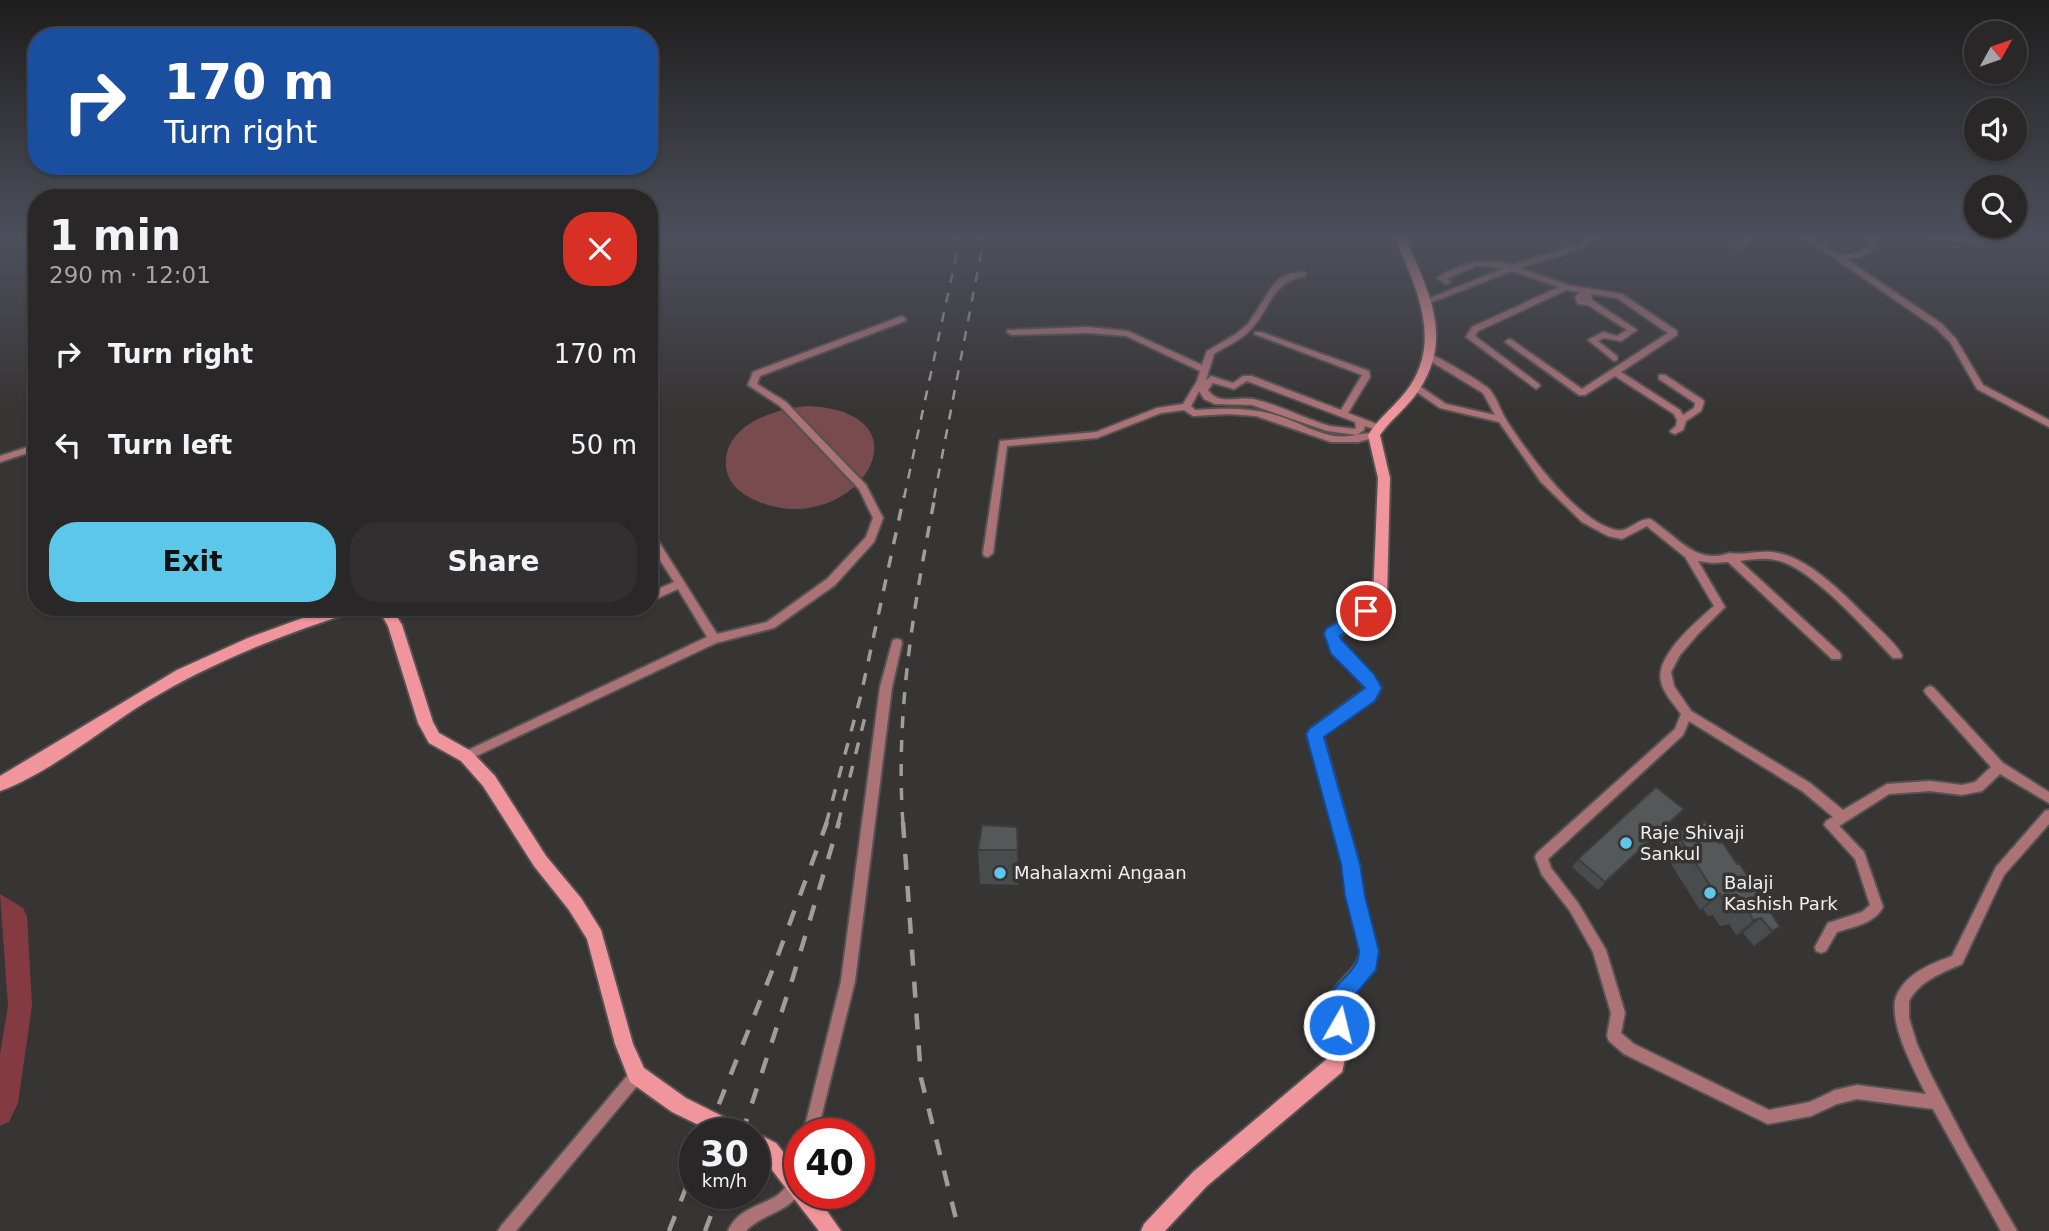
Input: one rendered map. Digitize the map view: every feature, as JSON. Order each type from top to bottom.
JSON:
[{"type":"street","points":[[1186,407],[1205,370],[1210,353],[1246,330],[1271,295]]},
{"type":"street","points":[[988,554],[1003,443],[1097,435],[1160,410],[1186,407],[1193,413],[1245,411],[1267,415],[1317,435],[1347,442],[1376,432],[1415,387],[1430,357],[1431,322],[1424,295]]},
{"type":"street","points":[[1427,301],[1441,295]]},
{"type":"street","points":[[1536,386],[1470,337],[1475,329],[1559,295]]},
{"type":"street","points":[[1588,295],[1588,301],[1633,330],[1618,339],[1606,334],[1592,340],[1614,358]]},
{"type":"street","points":[[1509,342],[1582,393],[1672,337],[1673,330],[1615,295]]},
{"type":"street","points":[[1895,295],[1939,326],[1953,341],[1980,387],[2049,424]]},
{"type":"street","points":[[466,756],[714,639],[770,625],[798,608],[831,582],[870,539],[878,518],[863,487],[803,423],[783,404],[752,385],[756,374],[902,319]]},
{"type":"street","points":[[1011,332],[1088,330],[1128,334],[1205,370]]},
{"type":"street","points":[[1258,334],[1366,373],[1343,414]]},
{"type":"street","points":[[1430,357],[1486,391],[1502,420],[1544,480],[1585,519],[1611,533],[1622,535],[1647,522],[1689,555],[1720,607],[1683,643],[1665,668],[1666,681],[1687,714],[1806,787],[1842,817]]},
{"type":"street","points":[[1615,372],[1677,412],[1682,420]]},
{"type":"street","points":[[1662,377],[1700,402],[1698,409],[1682,420],[1675,431]]},
{"type":"street","points":[[1151,1231],[1200,1179],[1335,1065],[1340,1052],[1336,1010],[1339,998],[1368,964],[1369,951],[1355,896],[1351,864],[1315,734],[1369,696],[1374,688],[1337,649],[1332,634],[1376,605],[1380,598],[1384,478],[1376,432],[1359,421],[1343,414],[1246,378],[1234,386],[1211,379],[1203,390],[1206,396],[1217,403],[1248,401],[1325,430],[1357,432],[1361,428],[1359,421]]},
{"type":"street","points":[[1415,387],[1443,406],[1502,420]]},
{"type":"street","points":[[0,459],[28,450]]},
{"type":"street","points":[[658,551],[714,639]]},
{"type":"street","points":[[1689,555],[1785,558],[1808,573],[1858,616],[1897,655]]},
{"type":"street","points":[[1729,557],[1836,656]]},
{"type":"street","points":[[658,594],[680,584]]},
{"type":"street","points":[[0,784],[158,687],[210,660],[325,616]]},
{"type":"street","points":[[390,616],[434,738],[466,756],[489,781],[540,861],[575,904],[595,936],[624,1044],[637,1074],[679,1105],[705,1118]]},
{"type":"street","points":[[814,1118],[848,981],[886,687],[897,643]]},
{"type":"street","points":[[1930,691],[1999,767],[2049,798]]},
{"type":"street","points":[[1687,714],[1679,732],[1658,753],[1541,857],[1546,871],[1574,907],[1599,950],[1618,1013],[1614,1036],[1629,1049],[1664,1068],[1768,1117],[1811,1109],[1835,1097],[1857,1092],[1937,1102]]},
{"type":"street","points":[[1821,947],[1833,926],[1866,917],[1877,907],[1860,856],[1830,825],[1886,789],[1930,786],[1970,789],[1978,787],[1999,767]]},
{"type":"street","points":[[2009,1231],[1937,1102],[1902,1024],[1902,1001],[1921,976],[1956,960],[2000,871],[2049,815]]},
{"type":"street","points":[[506,1231],[637,1074]]},
{"type":"street","points":[[770,1151],[784,1167]]},
{"type":"street","points":[[736,1231],[747,1218],[784,1200]]},
{"type":"street","points":[[816,1209],[831,1231]]},
{"type":"shaded area","points":[[808,406],[847,413],[868,429],[874,450],[867,471],[850,491],[824,504],[792,509],[746,496],[733,484],[727,473],[727,452],[733,440],[754,421],[767,415]]},
{"type":"building","name":"Raje Shivaji Sankul","points":[[1656,787],[1684,809],[1605,882],[1578,859]]},
{"type":"building","points":[[1706,822],[1719,843],[1723,843],[1737,864],[1740,864],[1780,927],[1772,931],[1761,918],[1753,920],[1747,909],[1737,911],[1730,900],[1724,901],[1720,894],[1716,895],[1681,840],[1691,837],[1685,827]]},
{"type":"building","points":[[982,825],[1017,827],[1018,850],[978,850]]},
{"type":"waterway","points":[[0,905],[15,916],[20,1006],[5,1103],[0,1113]]},
{"type":"railway","points":[[904,498],[948,295]]},
{"type":"railway","points":[[934,498],[973,295]]},
{"type":"railway","points":[[826,824],[861,695],[904,496]]},
{"type":"railway","points":[[903,824],[901,782],[904,700],[920,577],[935,496]]},
{"type":"railway","points":[[838,824],[866,713]]},
{"type":"railway","points":[[713,1118],[774,966],[827,822]]},
{"type":"railway","points":[[747,1118],[839,822]]},
{"type":"railway","points":[[903,822],[921,1078],[959,1231]]},
{"type":"railway","points":[[669,1231],[679,1206]]},
{"type":"railway","points":[[705,1231],[713,1209]]},
{"type":"place","name":"Raje Shivaji Sankul","points":[[1626,843]]},
{"type":"place","name":"Mahalaxmi Angaan","points":[[1000,873]]},
{"type":"place","name":"Balaji Kashish Park","points":[[1710,893]]},
{"type":"route","points":[[1339,1025],[1336,1010],[1339,998],[1368,964],[1369,951],[1355,896],[1351,864],[1315,743],[1315,734],[1369,696],[1374,688],[1337,649],[1332,639],[1332,634],[1366,611]]}]
